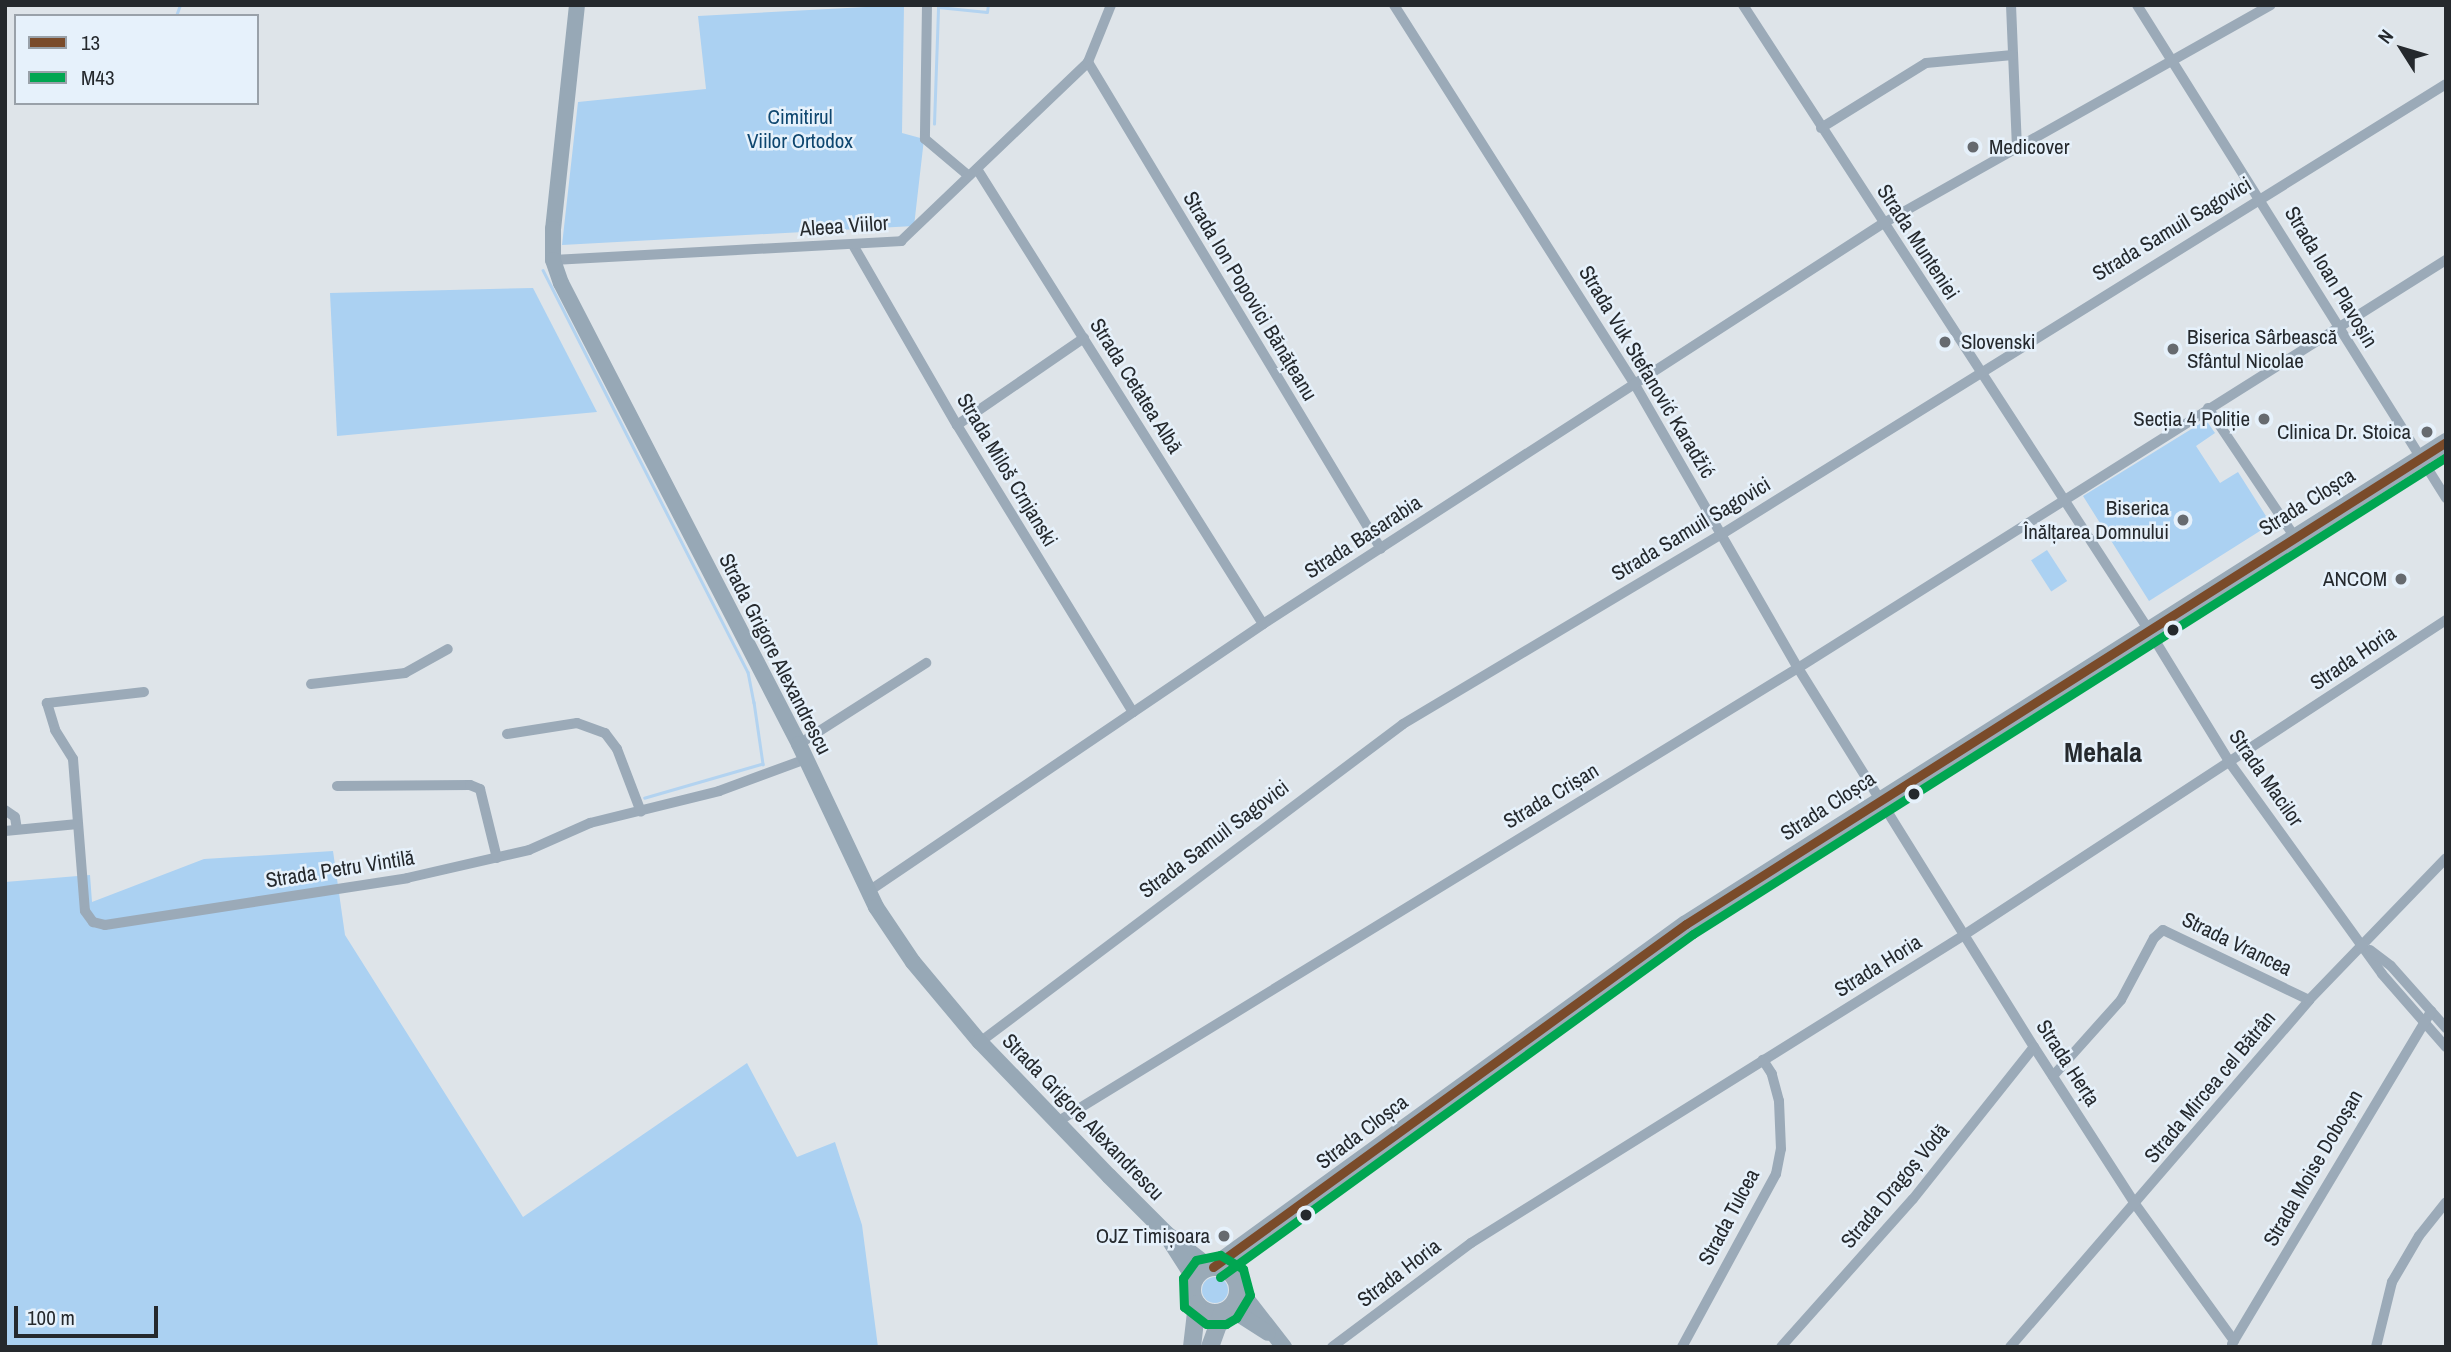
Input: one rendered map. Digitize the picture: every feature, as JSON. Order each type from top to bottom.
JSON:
[{"type":"main road","name":"Strada Cloșca","points":[[1212,1267],[1256,1240],[1686,924],[2446,442]]},
{"type":"main road","name":"Strada Cloșca","points":[[1237,1284],[1256,1240]]},
{"type":"main road","points":[[1192,1347],[1197,1304],[1195,1280],[1212,1267],[1226,1270],[1237,1284],[1210,1347]]},
{"type":"main road","points":[[1197,1304],[1210,1312],[1226,1310]]},
{"type":"street","name":"Strada Grigore Alexandrescu","points":[[577,5],[553,260],[561,283],[799,744],[869,891],[912,962],[980,1041],[1166,1233],[1212,1267]]},
{"type":"street","name":"Strada Cetatea Albă","points":[[927,5],[925,139],[973,173],[1084,338],[1263,624]]},
{"type":"street","name":"Aleea Viilor","points":[[553,260],[887,244],[910,236],[1088,62],[1111,5]]},
{"type":"street","name":"Strada Vuk Stefanović Karadžić","points":[[1394,5],[1634,383],[1798,668],[1881,798]]},
{"type":"street","name":"Strada Munteniei","points":[[1743,5],[1882,224],[2063,499]]},
{"type":"street","points":[[2011,5],[2017,147]]},
{"type":"street","name":"Strada Ioan Plavoșin","points":[[2137,5],[2261,198],[2338,327],[2446,498]]},
{"type":"street","name":"Strada Basarabia","points":[[869,891],[1263,624],[1882,224],[2272,5]]},
{"type":"street","points":[[1821,128],[1926,63],[2013,55]]},
{"type":"street","name":"Strada Ion Popovici Bănățeanu","points":[[1088,62],[1381,549]]},
{"type":"street","name":"Strada Samuil Sagovici","points":[[980,1041],[1373,745],[1722,534],[2446,84]]},
{"type":"street","name":"Strada Miloš Crnjanski","points":[[853,245],[957,425],[1133,712]]},
{"type":"street","points":[[2294,536],[2208,408],[2446,260]]},
{"type":"street","points":[[957,425],[1084,338]]},
{"type":"street","name":"Strada Crișan","points":[[1057,1122],[1798,668],[2208,408]]},
{"type":"street","name":"Strada Macilor","points":[[2063,499],[2148,629],[2230,763],[2361,943],[2446,1047]]},
{"type":"street","name":"Strada Horia","points":[[1332,1347],[1471,1243],[1964,935],[2446,620]]},
{"type":"street","points":[[311,684],[405,673],[448,649]]},
{"type":"street","points":[[799,744],[926,663]]},
{"type":"street","name":"Strada Petru Vintilă","points":[[144,692],[47,703],[55,730],[73,759],[85,911],[93,922],[105,925],[407,878],[497,858],[529,850],[590,823],[719,791],[806,759]]},
{"type":"street","points":[[507,734],[577,723],[606,733],[617,749],[641,812]]},
{"type":"street","points":[[337,786],[470,785],[480,789],[497,858]]},
{"type":"street","name":"Strada Herța","points":[[1881,798],[2034,1047],[2135,1204],[2233,1344]]},
{"type":"street","points":[[5,810],[15,817],[11,830],[78,824]]},
{"type":"street","name":"Strada Mircea cel Bătrân","points":[[2010,1347],[2309,1000],[2361,943],[2446,858]]},
{"type":"street","name":"Strada Vrancea","points":[[2053,1076],[2121,1000],[2154,937],[2163,930],[2309,1000]]},
{"type":"street","name":"Strada Macilor","points":[[2361,943],[2391,966],[2446,1028]]},
{"type":"street","name":"Strada Moise Doboșan","points":[[2233,1344],[2423,1020],[2431,1011]]},
{"type":"street","name":"Strada Dragoș Vodă","points":[[1781,1347],[1913,1199],[2034,1047]]},
{"type":"street","name":"Strada Tulcea","points":[[1682,1347],[1776,1174],[1781,1149],[1780,1112],[1772,1074],[1763,1060]]},
{"type":"street","points":[[2375,1347],[2398,1270],[2446,1202]]},
{"type":"street","name":"Strada Grigore Alexandrescu","points":[[1166,1233],[1195,1280]]},
{"type":"street","points":[[1237,1284],[1280,1343]]},
{"type":"street","points":[[1226,1310],[1280,1343]]},
{"type":"green space","name":"Cimitirul Viilor Ortodox","points":[[904,5],[902,133],[924,139],[914,226],[562,245],[578,102],[706,89],[698,16]]},
{"type":"green space","points":[[533,288],[597,412],[337,436],[330,293]]},
{"type":"green space","points":[[2206,420],[2215,433],[2196,446],[2220,483],[2238,472],[2271,524],[2149,601],[2083,496]]},
{"type":"green space","points":[[2047,550],[2067,581],[2051,591],[2031,560]]},
{"type":"green space","points":[[333,851],[345,935],[523,1217],[747,1063],[797,1157],[835,1142],[862,1225],[878,1347],[5,1347],[5,882],[90,875],[92,902],[204,859]]},
{"type":"green space","points":[[1215,1277],[1225,1280],[1228,1290],[1225,1300],[1215,1303],[1205,1300],[1202,1290],[1205,1280]]},
{"type":"waterway","points":[[177,14],[180,5]]},
{"type":"waterway","points":[[934,124],[938,7],[987,12],[988,5]]},
{"type":"waterway","points":[[543,270],[748,672],[754,702],[763,764],[645,798]]},
{"type":"transit line","name":"13","points":[[1213,1267],[1686,924],[2446,442]]},
{"type":"transit line","name":"M43","points":[[1220,1277],[1693,934],[2446,457]]},
{"type":"transit line","name":"M43","points":[[1206,1324],[1184,1307],[1183,1278],[1196,1260],[1220,1255],[1243,1269],[1250,1295],[1236,1318],[1226,1324],[1207,1324]]},
{"type":"place","name":"Medicover","points":[[1973,147]]},
{"type":"place","name":"Slovenski","points":[[1945,342]]},
{"type":"place","name":"Biserica Sârbească Sfântul Nicolae","points":[[2173,349]]},
{"type":"place","name":"Secția 4 Poliție","points":[[2264,419]]},
{"type":"place","name":"Clinica Dr. Stoica","points":[[2427,432]]},
{"type":"place","name":"Biserica Înălțarea Domnului","points":[[2183,520]]},
{"type":"place","name":"ANCOM","points":[[2401,579]]},
{"type":"place","name":"OJZ Timișoara","points":[[1224,1236]]},
{"type":"district","name":"Mehala","points":[[2103,752]]}]
